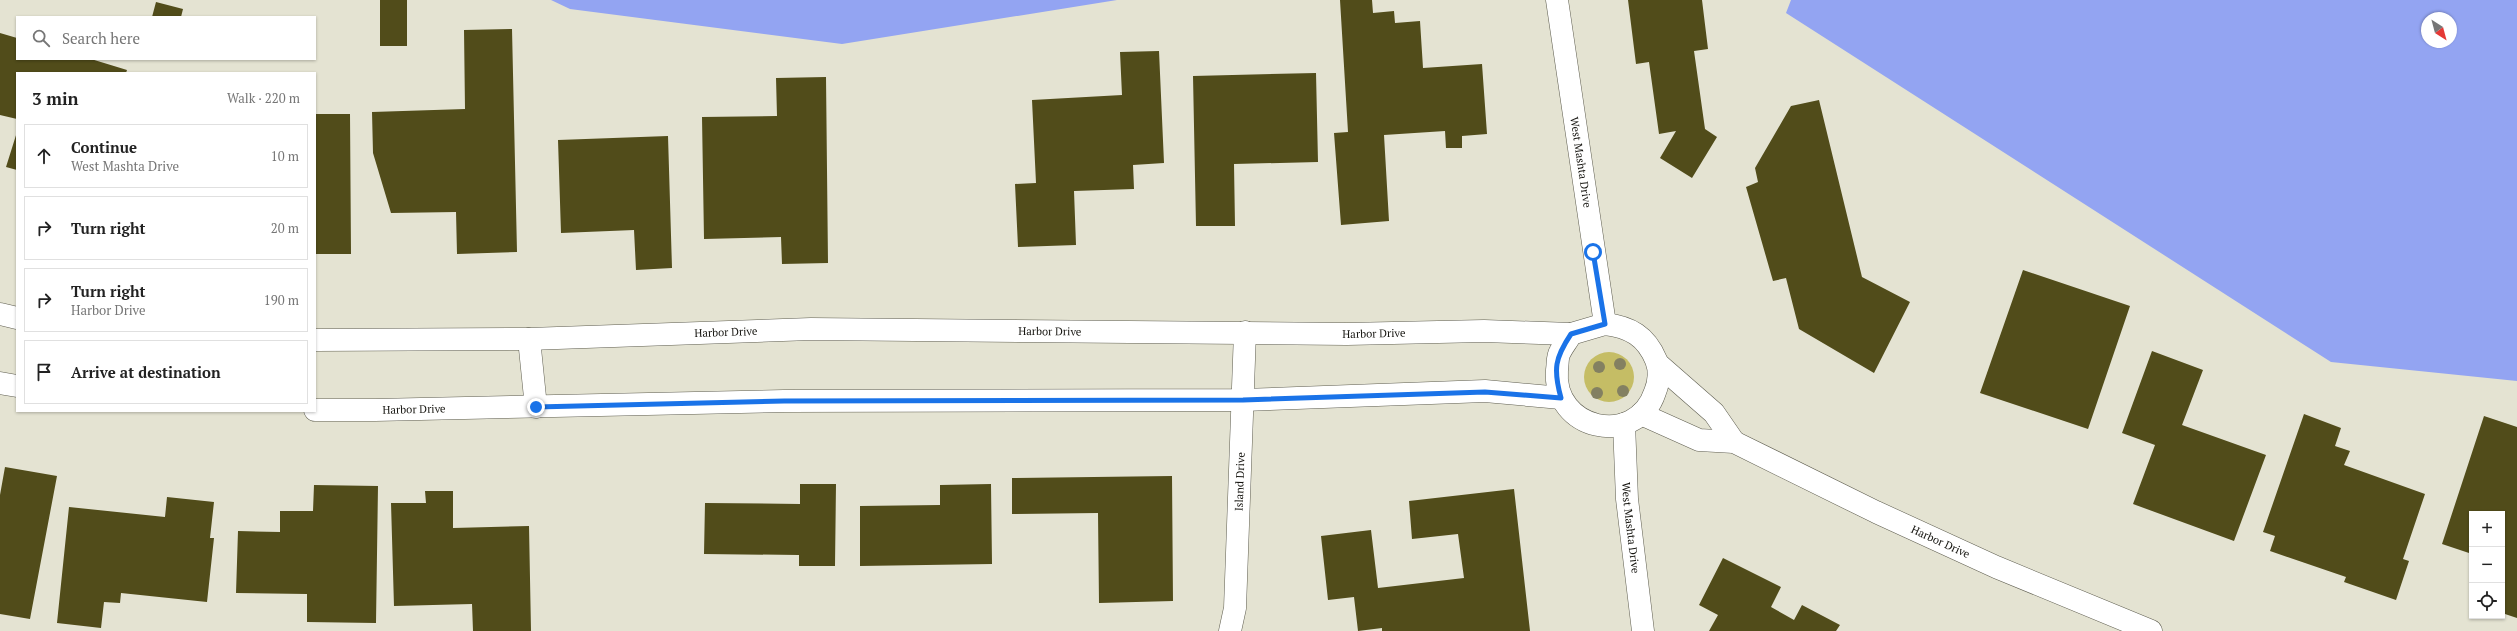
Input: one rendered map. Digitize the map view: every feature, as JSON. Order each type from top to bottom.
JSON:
[{"type":"street","name":"West Mashta Drive","points":[[1556,0],[1605,324]]},
{"type":"street","points":[[0,314],[16,318]]},
{"type":"street","points":[[1605,324],[1623,326],[1639,334],[1651,348],[1658,364],[1658,382],[1652,400],[1633,419],[1606,427],[1588,423],[1572,413],[1561,398],[1556,380],[1559,353],[1571,334],[1605,324]]},
{"type":"street","name":"Harbor Drive","points":[[316,340],[529,339],[811,329],[1347,334],[1484,331],[1571,334]]},
{"type":"street","name":"Island Drive","points":[[1230,631],[1235,608],[1245,332]]},
{"type":"street","points":[[529,339],[536,407]]},
{"type":"street","name":"Harbor Drive","points":[[1658,364],[1714,413],[1734,442]]},
{"type":"street","points":[[0,383],[16,386]]},
{"type":"street","name":"Harbor Drive","points":[[316,410],[536,407],[784,401],[1243,400],[1485,392],[1561,398]]},
{"type":"street","name":"West Mashta Drive","points":[[1633,419],[1627,499],[1643,631]]},
{"type":"street","name":"Harbor Drive","points":[[1633,419],[1699,440],[1734,442],[1876,512],[1996,567],[2151,631]]},
{"type":"shaded area","points":[[1609,352],[1623,356],[1630,363],[1634,377],[1630,391],[1623,398],[1609,402],[1595,398],[1588,391],[1584,377],[1588,363],[1595,356]]},
{"type":"water","points":[[551,0],[1117,0],[842,44],[570,9]]},
{"type":"water","points":[[1791,0],[2517,0],[2517,381],[2331,362],[1786,13]]},
{"type":"building","points":[[380,0],[407,0],[407,46],[380,46]]},
{"type":"building","points":[[1340,0],[1372,0],[1373,13],[1394,11],[1395,23],[1420,21],[1423,68],[1482,64],[1487,134],[1462,136],[1462,148],[1446,148],[1445,131],[1384,135],[1389,221],[1341,225],[1334,133],[1348,132]]},
{"type":"building","points":[[1628,0],[1702,0],[1708,49],[1694,51],[1705,129],[1717,137],[1692,178],[1660,158],[1676,131],[1659,134],[1649,62],[1636,64]]},
{"type":"building","points":[[156,2],[183,9],[181,16],[152,16]]},
{"type":"building","points":[[512,29],[517,252],[457,254],[456,212],[391,213],[373,153],[372,112],[465,109],[464,30]]},
{"type":"building","points":[[0,33],[16,38],[16,60],[94,60],[127,70],[126,72],[16,72],[16,119],[0,115]]},
{"type":"building","points":[[1159,51],[1164,163],[1133,165],[1134,189],[1074,191],[1076,245],[1018,247],[1015,184],[1036,183],[1032,100],[1122,95],[1120,52]]},
{"type":"building","points":[[1316,73],[1318,162],[1234,164],[1235,226],[1196,226],[1193,76]]},
{"type":"building","points":[[826,77],[828,263],[782,264],[781,237],[704,239],[702,117],[777,116],[776,78]]},
{"type":"building","points":[[1819,100],[1862,277],[1910,302],[1874,373],[1799,329],[1786,278],[1773,281],[1746,187],[1758,182],[1755,168],[1791,106]]},
{"type":"building","points":[[316,114],[350,114],[351,254],[316,254]]},
{"type":"building","points":[[16,135],[16,170],[6,167]]},
{"type":"building","points":[[668,136],[672,268],[636,270],[634,230],[561,233],[558,140]]},
{"type":"building","points":[[2023,270],[2130,306],[2088,429],[1980,393]]},
{"type":"building","points":[[2152,351],[2203,370],[2182,425],[2266,455],[2234,541],[2133,504],[2155,445],[2122,433]]},
{"type":"building","points":[[2304,414],[2341,428],[2335,446],[2350,451],[2344,465],[2425,494],[2403,559],[2409,561],[2396,600],[2344,582],[2346,577],[2270,551],[2275,536],[2263,532]]},
{"type":"building","points":[[2484,416],[2517,427],[2517,618],[2505,614],[2505,511],[2469,511],[2469,553],[2442,544]]},
{"type":"building","points":[[5,467],[57,476],[30,619],[0,614],[0,495]]},
{"type":"building","points":[[1172,476],[1173,601],[1099,603],[1098,513],[1012,514],[1012,478]]},
{"type":"building","points":[[800,484],[836,484],[835,566],[799,566],[799,555],[704,554],[705,503],[800,504]]},
{"type":"building","points":[[991,484],[992,564],[860,566],[860,506],[940,505],[940,485]]},
{"type":"building","points":[[314,485],[378,486],[376,623],[307,622],[307,594],[236,593],[238,531],[280,532],[280,511],[313,511]]},
{"type":"building","points":[[1514,489],[1530,631],[1382,631],[1382,628],[1358,631],[1354,597],[1328,600],[1321,536],[1371,530],[1378,588],[1464,578],[1458,534],[1412,539],[1409,501]]},
{"type":"building","points":[[425,491],[453,491],[453,528],[529,526],[531,631],[473,631],[472,604],[394,606],[391,503],[426,503]]},
{"type":"building","points":[[167,497],[214,502],[210,538],[214,538],[207,602],[121,593],[120,603],[104,602],[101,628],[57,623],[69,507],[165,517]]},
{"type":"building","points":[[1723,558],[1781,587],[1771,607],[1794,620],[1802,605],[1840,625],[1836,631],[1709,631],[1718,615],[1699,605]]},
{"type":"route","points":[[536,407],[784,401],[1243,400],[1485,392],[1561,398],[1556,380],[1559,353],[1571,334],[1605,324],[1593,252]]}]
